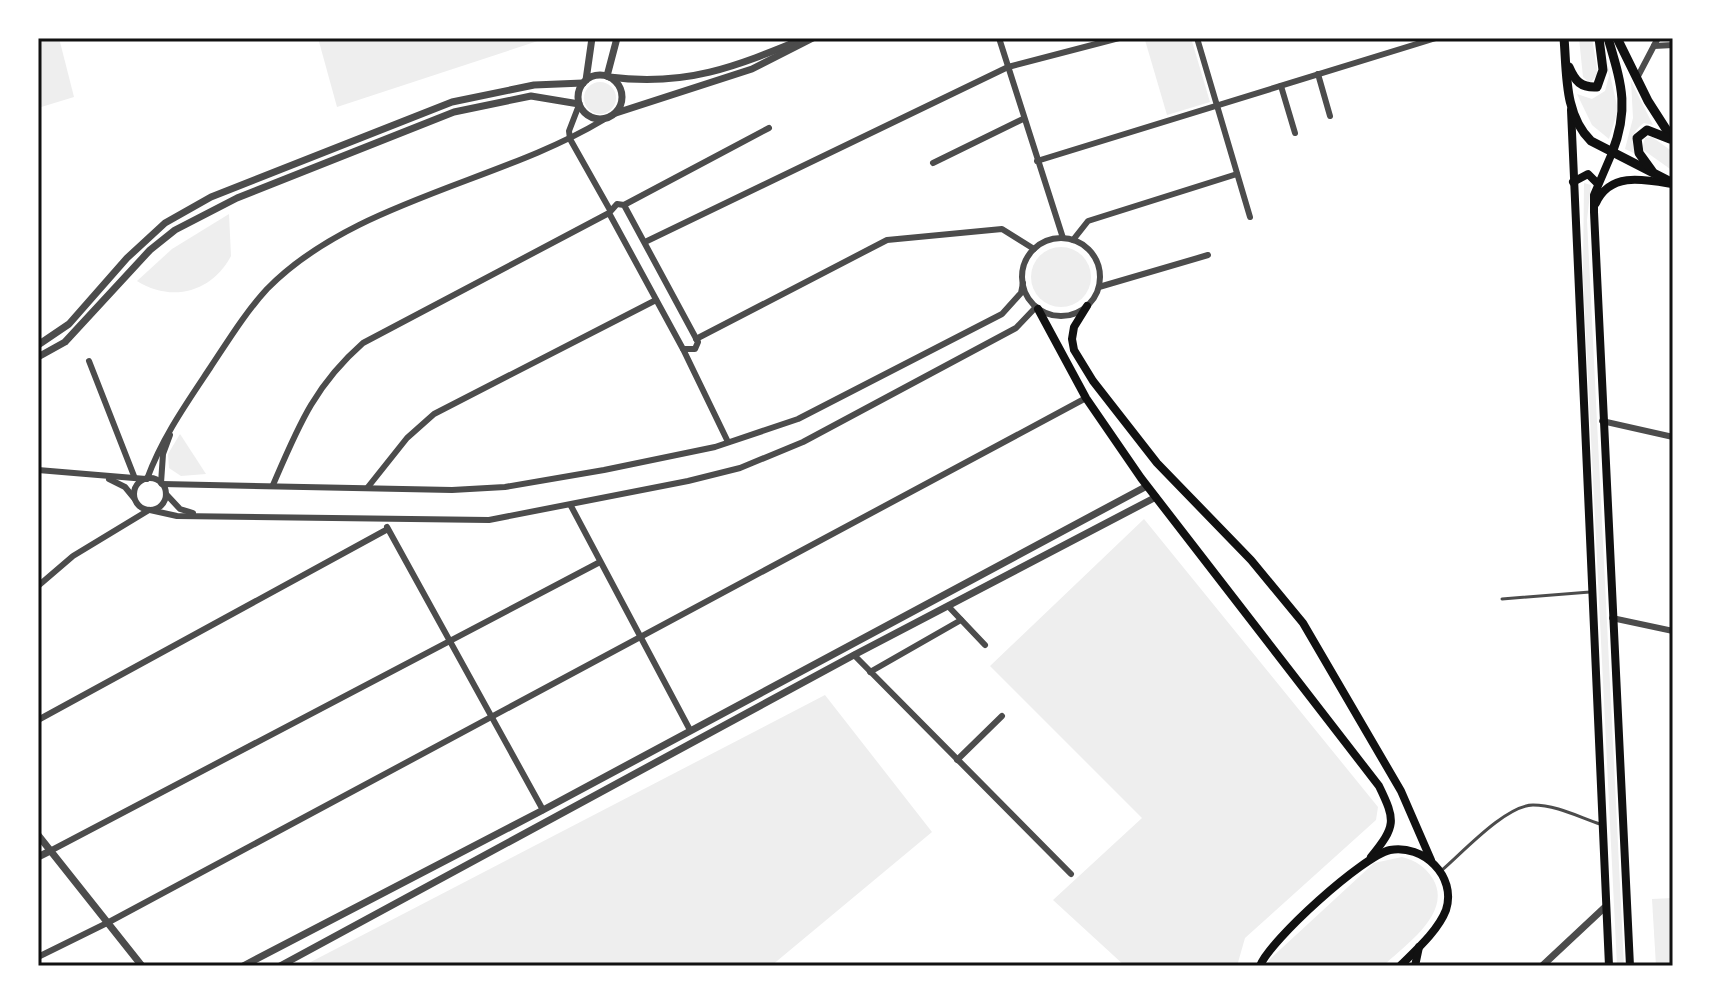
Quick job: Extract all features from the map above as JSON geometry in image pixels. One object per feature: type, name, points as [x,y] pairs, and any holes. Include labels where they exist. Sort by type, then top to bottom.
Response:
[{"type":"main road","points":[[1564,38],[1571,109],[1600,824],[1609,966]]},
{"type":"main road","points":[[1565,52],[1578,82],[1587,88],[1597,87],[1603,70],[1599,38]]},
{"type":"main road","points":[[1608,38],[1624,95],[1623,119],[1598,184],[1594,212],[1630,966]]},
{"type":"main road","points":[[1617,38],[1673,140]]},
{"type":"main road","points":[[1571,109],[1581,131],[1612,153],[1673,184]]},
{"type":"main road","points":[[1654,174],[1639,153],[1637,138],[1647,130],[1673,140]]},
{"type":"main road","points":[[1573,182],[1588,174],[1598,184]]},
{"type":"main road","points":[[1594,212],[1598,198],[1611,184],[1634,179],[1673,184]]},
{"type":"main road","points":[[1087,306],[1074,327],[1072,339],[1074,350],[1093,381],[1157,463],[1251,560],[1303,623],[1401,791],[1431,860],[1440,871],[1448,894],[1446,910],[1419,947],[1400,966]]},
{"type":"main road","points":[[1037,308],[1086,398],[1147,486],[1379,786],[1393,813],[1389,835],[1371,857],[1280,935],[1260,966]]},
{"type":"main road","points":[[1371,857],[1400,849],[1431,860]]},
{"type":"main road","points":[[1415,966],[1419,947]]},
{"type":"street","points":[[592,38],[585,82],[570,139],[683,349],[728,442]]},
{"type":"street","points":[[608,77],[617,38]]},
{"type":"street","points":[[38,345],[69,324],[165,223],[201,202],[452,102],[534,85],[585,82],[608,77],[664,82],[738,66],[805,38]]},
{"type":"street","points":[[134,498],[138,484],[146,479],[163,441],[249,311],[269,288],[311,254],[369,222],[570,139],[616,113],[752,69],[813,38]]},
{"type":"street","points":[[999,38],[1063,238]]},
{"type":"street","points":[[645,242],[1008,67],[1119,38]]},
{"type":"street","points":[[1197,38],[1250,217]]},
{"type":"street","points":[[1037,161],[1281,86],[1409,42],[1436,38]]},
{"type":"street","points":[[1637,78],[1658,38]]},
{"type":"street","points":[[1654,46],[1673,45]]},
{"type":"street","points":[[1318,74],[1330,116]]},
{"type":"street","points":[[608,77],[621,89],[621,106],[616,113]]},
{"type":"street","points":[[1281,86],[1295,133]]},
{"type":"street","points":[[38,357],[65,342],[150,250],[175,230],[237,198],[454,112],[531,96],[579,104],[588,116],[603,120]]},
{"type":"street","points":[[933,163],[1023,119]]},
{"type":"street","points":[[273,485],[305,408],[333,372],[363,343],[609,211],[614,205],[624,205],[769,128]]},
{"type":"street","points":[[1073,240],[1088,221],[1237,174]]},
{"type":"street","points":[[624,205],[696,339],[695,349],[683,349]]},
{"type":"street","points":[[696,339],[887,240],[1002,229],[1034,249]]},
{"type":"street","points":[[38,470],[106,477],[134,476],[162,484],[452,490],[505,487],[604,470],[728,442],[798,419],[1002,314],[1021,293],[1024,265],[1034,249],[1047,241],[1073,240],[1095,258],[1100,272],[1099,287],[1087,306],[1063,316],[1037,308],[1023,283]]},
{"type":"street","points":[[1099,287],[1208,255]]},
{"type":"street","points":[[368,487],[407,438],[434,414],[656,300]]},
{"type":"street","points":[[106,477],[125,487],[139,507],[177,516],[489,520],[571,506],[701,478],[774,455],[858,415],[1016,328],[1037,308]]},
{"type":"street","points":[[89,361],[134,476]]},
{"type":"street","points":[[38,957],[640,639],[1086,398]]},
{"type":"street","points":[[184,407],[163,454],[162,484],[166,494],[180,509],[220,516]]},
{"type":"street","points":[[1602,421],[1673,437]]},
{"type":"street","points":[[243,966],[543,810],[1147,486]]},
{"type":"street","points":[[38,586],[73,556],[132,519],[163,504],[166,494]]},
{"type":"street","points":[[1127,496],[1134,501],[1133,509]]},
{"type":"street","points":[[280,966],[854,655],[1156,497]]},
{"type":"street","points":[[571,506],[690,730]]},
{"type":"street","points":[[132,519],[139,507]]},
{"type":"street","points":[[387,521],[386,530],[543,810]]},
{"type":"street","points":[[38,720],[386,530]]},
{"type":"street","points":[[38,857],[600,562]]},
{"type":"street","points":[[948,606],[985,645]]},
{"type":"street","points":[[1612,618],[1673,631]]},
{"type":"street","points":[[870,672],[961,620]]},
{"type":"street","points":[[849,645],[870,672],[1071,874]]},
{"type":"street","points":[[957,760],[1002,716]]},
{"type":"street","points":[[38,835],[142,966]]},
{"type":"street","points":[[1542,966],[1604,908]]},
{"type":"lane","points":[[1502,599],[1590,592]]},
{"type":"lane","points":[[1440,871],[1511,811],[1529,804],[1547,806],[1600,824]]},
{"type":"shaded area","points":[[38,38],[59,38],[74,97],[38,108]]},
{"type":"shaded area","points":[[318,38],[547,38],[337,107]]},
{"type":"shaded area","points":[[1191,38],[1210,102],[1167,115],[1145,40]]},
{"type":"shaded area","points":[[1579,38],[1592,38],[1598,74],[1590,83],[1583,77]]},
{"type":"shaded area","points":[[1606,57],[1618,110],[1609,139],[1592,125],[1577,94],[1592,99],[1605,91],[1609,76]]},
{"type":"shaded area","points":[[1631,81],[1653,125],[1644,123],[1634,134],[1633,146],[1638,155],[1625,149],[1633,118]]},
{"type":"shaded area","points":[[600,82],[612,86],[616,98],[612,110],[600,114],[588,110],[584,98],[588,86]]},
{"type":"shaded area","points":[[1652,137],[1673,152],[1673,171],[1642,149],[1645,138]]},
{"type":"shaded area","points":[[1584,183],[1591,185],[1587,220],[1624,966],[1617,966],[1583,276]]},
{"type":"shaded area","points":[[229,214],[231,256],[213,278],[202,286],[177,292],[150,288],[137,281],[172,249]]},
{"type":"shaded area","points":[[1061,247],[1072,249],[1082,256],[1089,266],[1089,288],[1082,298],[1072,305],[1061,307],[1050,305],[1040,298],[1033,288],[1031,277],[1033,266],[1040,256],[1050,249]]},
{"type":"shaded area","points":[[180,434],[206,474],[181,476],[169,468],[168,454]]},
{"type":"shaded area","points":[[1144,519],[1378,807],[1376,820],[1245,938],[1237,966],[1125,966],[1053,900],[1142,818],[990,666]]},
{"type":"shaded area","points":[[825,695],[932,832],[771,966],[303,966]]},
{"type":"shaded area","points":[[1402,857],[1412,860],[1430,874],[1437,892],[1437,904],[1424,927],[1383,966],[1267,966],[1269,960],[1374,863]]},
{"type":"shaded area","points":[[1673,898],[1673,966],[1656,966],[1652,899]]}]
